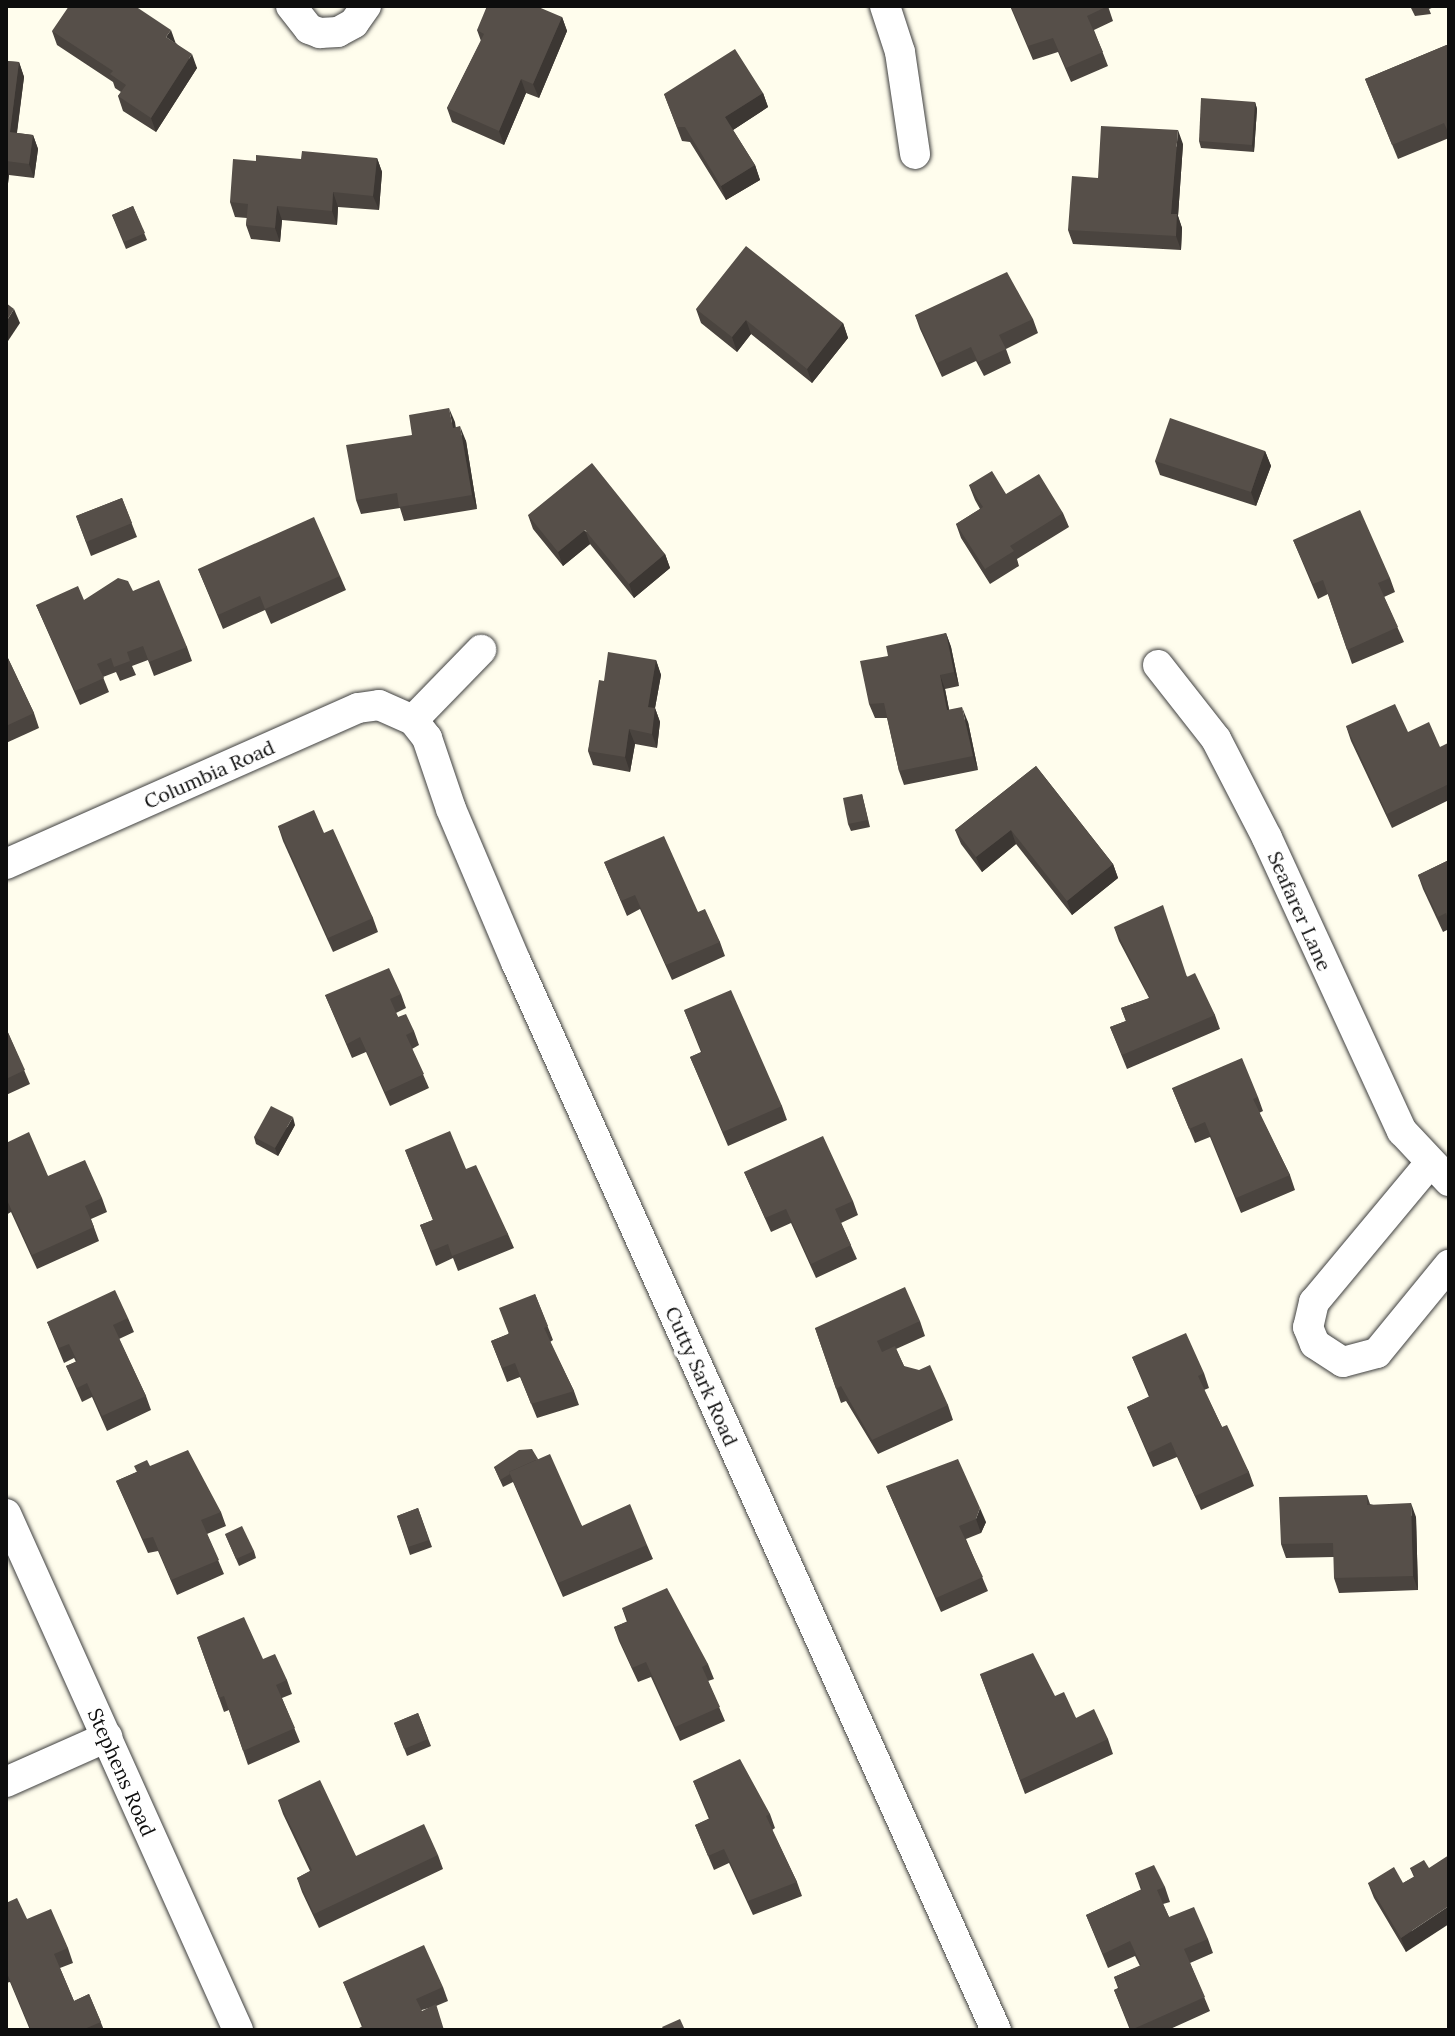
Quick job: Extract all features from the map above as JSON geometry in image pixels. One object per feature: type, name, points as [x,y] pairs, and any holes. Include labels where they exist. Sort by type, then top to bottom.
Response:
[{"type":"street","points":[[291,6],[309,29],[320,33],[338,32],[354,23],[366,6]]},
{"type":"street","points":[[885,6],[900,52],[915,154]]},
{"type":"street","points":[[413,720],[481,650]]},
{"type":"street","name":"Seafarer Lane","points":[[1158,665],[1216,739],[1267,838],[1402,1131],[1439,1172],[1314,1302],[1308,1327],[1315,1344],[1343,1362],[1377,1353],[1449,1265]]},
{"type":"street","name":"Columbia Road","points":[[6,864],[358,708],[379,705],[413,720]]},
{"type":"street","name":"Cutty Sark Road","points":[[413,720],[427,738],[451,809],[516,962],[996,2030]]},
{"type":"street","name":"Stephens Road","points":[[6,1514],[238,2030]]},
{"type":"street","points":[[6,1782],[107,1737]]},
{"type":"building","points":[[69,6],[135,6],[171,30],[166,37],[192,54],[151,118],[118,96],[126,85],[110,74],[113,71],[52,31]]},
{"type":"building","points":[[487,6],[536,6],[562,17],[533,84],[521,79],[499,131],[447,108],[484,34],[477,30]]},
{"type":"building","points":[[1011,6],[1108,6],[1087,16],[1103,52],[1066,68],[1053,38],[1028,46]]},
{"type":"building","points":[[1449,44],[1449,134],[1444,123],[1392,145],[1365,79]]},
{"type":"building","points":[[735,49],[763,93],[725,117],[755,165],[721,186],[685,127],[677,127],[664,94]]},
{"type":"building","points":[[6,61],[19,62],[10,132],[33,135],[29,164],[6,161]]},
{"type":"building","points":[[1201,98],[1255,102],[1252,145],[1199,141]]},
{"type":"building","points":[[1101,126],[1178,130],[1171,214],[1177,214],[1176,236],[1068,230],[1072,176],[1098,178]]},
{"type":"building","points":[[302,151],[377,158],[373,196],[333,192],[332,211],[277,206],[275,228],[246,225],[248,204],[230,202],[233,159],[256,161],[256,155],[301,159]]},
{"type":"building","points":[[133,206],[145,233],[124,242],[112,215]]},
{"type":"building","points":[[746,246],[843,323],[807,369],[746,320],[732,337],[696,309]]},
{"type":"building","points":[[1007,272],[1033,319],[999,335],[1006,349],[978,362],[971,347],[937,363],[915,315]]},
{"type":"building","points":[[6,303],[14,309],[6,322]]},
{"type":"building","points":[[449,408],[453,428],[460,426],[472,495],[399,507],[397,493],[356,500],[346,445],[412,435],[409,415]]},
{"type":"building","points":[[1170,418],[1265,451],[1251,492],[1155,461]]},
{"type":"building","points":[[592,463],[665,554],[629,584],[585,530],[558,552],[528,515]]},
{"type":"building","points":[[992,471],[1006,494],[1039,474],[1063,513],[1010,546],[1014,551],[985,569],[956,524],[983,507],[969,485]]},
{"type":"building","points":[[122,498],[132,523],[86,542],[76,516]]},
{"type":"building","points":[[1360,510],[1390,578],[1378,583],[1398,627],[1347,650],[1323,580],[1313,584],[1293,540]]},
{"type":"building","points":[[314,517],[340,576],[265,609],[260,596],[218,615],[198,569]]},
{"type":"building","points":[[118,578],[128,581],[133,591],[159,580],[187,647],[149,662],[143,646],[127,652],[130,661],[114,667],[111,658],[97,664],[104,678],[75,691],[36,605],[78,586],[84,600]]},
{"type":"building","points":[[946,633],[954,672],[940,675],[947,710],[962,707],[973,756],[899,771],[884,703],[869,704],[860,661],[888,656],[886,646]]},
{"type":"building","points":[[608,652],[656,660],[648,707],[655,708],[652,734],[629,729],[625,757],[588,751],[599,680],[604,681]]},
{"type":"building","points":[[6,654],[34,713],[6,726]]},
{"type":"building","points":[[1395,704],[1408,732],[1429,722],[1440,747],[1448,743],[1449,784],[1387,814],[1346,726]]},
{"type":"building","points":[[1036,766],[1113,864],[1067,901],[1011,830],[976,857],[955,830]]},
{"type":"building","points":[[862,794],[868,820],[848,824],[843,798]]},
{"type":"building","points":[[314,810],[324,833],[333,829],[373,918],[328,938],[278,826]]},
{"type":"building","points":[[664,836],[698,912],[705,909],[720,942],[666,965],[635,895],[621,901],[604,862]]},
{"type":"building","points":[[1449,860],[1449,922],[1446,913],[1438,917],[1418,875]]},
{"type":"building","points":[[1163,905],[1187,977],[1195,973],[1215,1015],[1122,1055],[1110,1027],[1126,1021],[1121,1008],[1150,998],[1114,927]]},
{"type":"building","points":[[389,968],[401,994],[390,999],[398,1017],[406,1014],[414,1031],[406,1035],[424,1074],[385,1092],[360,1037],[347,1044],[325,995]]},
{"type":"building","points":[[731,990],[782,1106],[723,1132],[690,1057],[702,1052],[684,1010]]},
{"type":"building","points":[[6,1028],[25,1070],[6,1079]]},
{"type":"building","points":[[1242,1058],[1258,1097],[1253,1099],[1290,1175],[1236,1198],[1205,1122],[1189,1129],[1172,1088]]},
{"type":"building","points":[[271,1106],[293,1117],[275,1148],[254,1137]]},
{"type":"building","points":[[450,1131],[466,1169],[476,1165],[508,1234],[452,1256],[448,1244],[431,1251],[420,1225],[433,1220],[405,1150]]},
{"type":"building","points":[[29,1132],[48,1176],[85,1160],[102,1198],[85,1206],[94,1227],[32,1255],[6,1198],[6,1143]]},
{"type":"building","points":[[823,1136],[853,1201],[835,1209],[851,1245],[811,1264],[786,1209],[765,1218],[744,1172]]},
{"type":"building","points":[[905,1287],[920,1321],[877,1341],[882,1352],[895,1346],[904,1366],[919,1370],[930,1365],[948,1405],[872,1440],[841,1386],[836,1389],[815,1328]]},
{"type":"building","points":[[115,1290],[128,1318],[113,1325],[146,1396],[102,1416],[87,1383],[77,1388],[66,1366],[77,1361],[69,1344],[59,1348],[47,1322]]},
{"type":"building","points":[[535,1294],[548,1326],[544,1328],[574,1391],[531,1404],[515,1363],[502,1368],[491,1341],[509,1334],[499,1308]]},
{"type":"building","points":[[1186,1333],[1204,1373],[1198,1376],[1222,1427],[1227,1425],[1249,1472],[1195,1496],[1171,1442],[1148,1453],[1127,1407],[1150,1396],[1132,1357]]},
{"type":"building","points":[[532,1449],[538,1459],[509,1472],[500,1480],[494,1467],[519,1450]]},
{"type":"building","points":[[188,1450],[221,1512],[201,1520],[219,1560],[171,1580],[153,1537],[143,1539],[116,1481],[137,1472],[134,1466],[147,1460],[150,1466]]},
{"type":"building","points":[[550,1454],[582,1526],[630,1504],[647,1545],[558,1583],[509,1472]]},
{"type":"building","points":[[958,1459],[980,1508],[976,1519],[959,1526],[983,1577],[936,1598],[886,1486]]},
{"type":"building","points":[[1367,1495],[1367,1505],[1411,1503],[1413,1576],[1334,1578],[1333,1543],[1281,1544],[1279,1497]]},
{"type":"building","points":[[418,1508],[429,1540],[408,1547],[397,1516]]},
{"type":"building","points":[[242,1526],[254,1551],[236,1559],[225,1534]]},
{"type":"building","points":[[667,1588],[708,1664],[702,1667],[720,1707],[675,1727],[646,1662],[632,1668],[614,1627],[628,1621],[622,1608]]},
{"type":"building","points":[[244,1617],[263,1659],[275,1654],[287,1680],[276,1685],[295,1728],[243,1751],[224,1696],[219,1698],[197,1637]]},
{"type":"building","points":[[1033,1653],[1055,1696],[1064,1692],[1076,1718],[1094,1709],[1108,1739],[1020,1780],[980,1674]]},
{"type":"building","points":[[418,1713],[428,1739],[404,1749],[394,1723]]},
{"type":"building","points":[[740,1759],[770,1814],[766,1816],[797,1882],[748,1901],[724,1849],[708,1856],[695,1825],[710,1818],[693,1781]]},
{"type":"building","points":[[320,1780],[356,1856],[424,1824],[438,1855],[314,1914],[297,1878],[312,1870],[278,1800]]},
{"type":"building","points":[[1449,1855],[1449,1906],[1401,1938],[1368,1883],[1394,1867],[1403,1883],[1415,1876],[1410,1868],[1424,1860],[1429,1868]]},
{"type":"building","points":[[1154,1865],[1165,1887],[1157,1890],[1169,1917],[1194,1907],[1208,1939],[1184,1949],[1205,1997],[1131,2030],[1114,1990],[1119,1988],[1114,1977],[1141,1965],[1130,1941],[1103,1954],[1086,1915],[1142,1889],[1135,1873]]},
{"type":"building","points":[[17,1898],[27,1919],[51,1909],[68,1948],[54,1954],[74,2001],[89,1994],[101,2022],[82,2030],[31,2030],[6,1971],[6,1903]]},
{"type":"building","points":[[424,1945],[443,1987],[416,1999],[422,2011],[436,2004],[444,2030],[358,2030],[363,2026],[343,1982]]},
{"type":"building","points":[[680,2019],[685,2030],[664,2030],[662,2027]]}]
